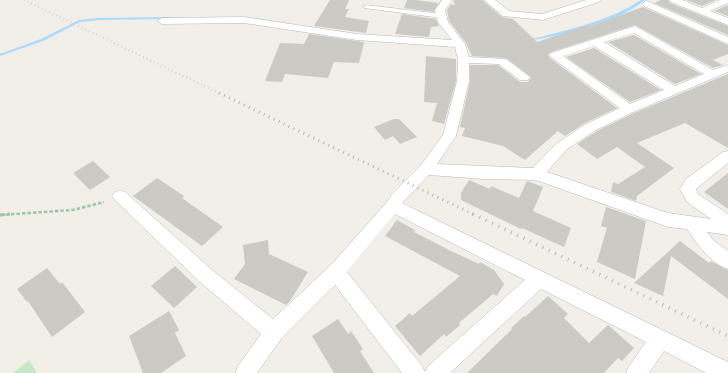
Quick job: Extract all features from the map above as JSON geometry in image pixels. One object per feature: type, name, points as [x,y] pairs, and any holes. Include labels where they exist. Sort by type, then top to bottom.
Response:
[{"type":"street","points":[[245,373],[274,332],[336,272],[393,206],[396,198],[426,168],[449,136],[463,81],[464,60],[460,44],[443,22],[440,10],[447,0]]},
{"type":"street","points":[[489,0],[506,14],[543,17],[590,1]]},
{"type":"street","points":[[674,0],[728,22]]},
{"type":"street","points":[[702,11],[728,0]]},
{"type":"street","points":[[647,4],[725,36]]},
{"type":"street","points":[[162,21],[244,20],[356,37],[460,44]]},
{"type":"street","points":[[629,109],[555,55],[634,29],[712,74]]},
{"type":"street","points":[[596,42],[673,90]]},
{"type":"street","points":[[464,60],[502,61],[524,77]]},
{"type":"street","points":[[537,174],[561,146],[591,128],[629,109],[728,68]]},
{"type":"street","points":[[728,156],[691,183],[688,189],[692,198],[728,222]]},
{"type":"street","points":[[426,168],[484,173],[537,174],[668,220],[728,228]]},
{"type":"street","points":[[120,196],[206,276],[274,332]]},
{"type":"street","points":[[393,206],[538,280],[728,373]]},
{"type":"street","points":[[692,223],[706,245],[728,261]]},
{"type":"street","points":[[336,272],[415,373]]},
{"type":"street","points":[[435,373],[538,280]]},
{"type":"street","points":[[636,373],[661,339]]},
{"type":"lane","points":[[366,7],[442,16]]},
{"type":"path","points":[[0,215],[73,210],[91,207],[120,196]]},
{"type":"green space","points":[[29,360],[37,373],[13,373]]},
{"type":"building","points":[[330,0],[349,0],[345,9],[349,9],[345,17],[369,21],[366,33],[314,26]]},
{"type":"building","points":[[407,0],[438,3],[434,12],[404,8]]},
{"type":"building","points":[[453,0],[482,0],[502,17],[513,19],[537,42],[588,25],[590,26],[643,7],[728,45],[728,54],[713,60],[723,65],[713,68],[635,25],[551,52],[548,55],[550,58],[617,108],[585,123],[565,136],[558,131],[525,160],[503,146],[462,136],[465,128],[460,127],[470,81],[470,65],[498,65],[520,82],[528,82],[531,77],[506,58],[472,56],[466,43],[449,21],[447,10],[451,4],[455,5]]},
{"type":"building","points":[[661,0],[668,0],[670,3],[728,26],[728,35],[654,3]]},
{"type":"building","points":[[686,0],[716,0],[702,6]]},
{"type":"building","points":[[728,5],[728,16],[714,11]]},
{"type":"building","points":[[402,14],[436,19],[439,26],[431,27],[429,37],[395,34]]},
{"type":"building","points":[[309,34],[364,42],[359,63],[334,62],[328,78],[285,74],[282,82],[265,81],[280,43],[304,44]]},
{"type":"building","points":[[634,35],[701,74],[675,84],[608,42]]},
{"type":"building","points":[[594,48],[661,90],[630,102],[566,57]]},
{"type":"building","points":[[426,56],[456,59],[456,81],[444,124],[432,121],[437,103],[424,102]]},
{"type":"building","points":[[728,74],[728,148],[685,123],[637,143],[674,168],[637,196],[636,201],[611,192],[613,182],[618,184],[645,167],[617,147],[597,159],[577,144],[597,131],[634,113]]},
{"type":"building","points":[[394,119],[399,119],[417,137],[400,144],[393,136],[385,140],[374,127]]},
{"type":"building","points":[[93,161],[110,177],[90,190],[73,173]]},
{"type":"building","points":[[728,173],[728,209],[704,192]]},
{"type":"building","points":[[157,178],[184,196],[182,198],[223,227],[202,246],[133,196]]},
{"type":"building","points":[[469,180],[490,189],[491,186],[519,198],[527,181],[543,187],[533,211],[571,228],[564,247],[522,228],[521,229],[461,200],[461,193]]},
{"type":"building","points":[[606,207],[646,221],[635,279],[597,262],[607,228],[601,226]]},
{"type":"building","points":[[397,220],[415,230],[414,232],[449,250],[479,264],[480,262],[494,270],[504,284],[497,296],[493,294],[459,323],[460,325],[446,337],[444,334],[420,356],[395,326],[410,313],[412,316],[460,276],[385,236]]},
{"type":"building","points":[[268,240],[269,254],[308,272],[286,305],[234,279],[245,264],[243,245]]},
{"type":"building","points":[[680,241],[709,263],[711,261],[728,270],[728,299],[671,256],[663,296],[634,283]]},
{"type":"building","points":[[175,266],[197,287],[174,308],[151,286]]},
{"type":"building","points":[[47,268],[60,284],[62,282],[85,312],[52,337],[28,301],[27,302],[17,289]]},
{"type":"building","points":[[548,296],[568,314],[564,318],[589,343],[608,325],[634,348],[622,361],[618,358],[604,373],[467,373],[512,329],[511,328]]},
{"type":"building","points":[[169,311],[179,330],[175,333],[186,356],[161,373],[143,373],[129,336]]},
{"type":"building","points":[[338,319],[348,334],[351,331],[363,349],[360,351],[374,373],[334,373],[312,336]]},
{"type":"waterway","points":[[527,39],[536,39],[606,20],[632,8],[643,0]]},
{"type":"waterway","points":[[0,55],[42,40],[79,21],[98,19],[169,18]]},
{"type":"waterway","points":[[242,18],[263,20]]},
{"type":"railway","points":[[24,0],[221,94]]},
{"type":"railway","points":[[219,93],[475,215]]},
{"type":"railway","points":[[473,214],[728,336]]}]
